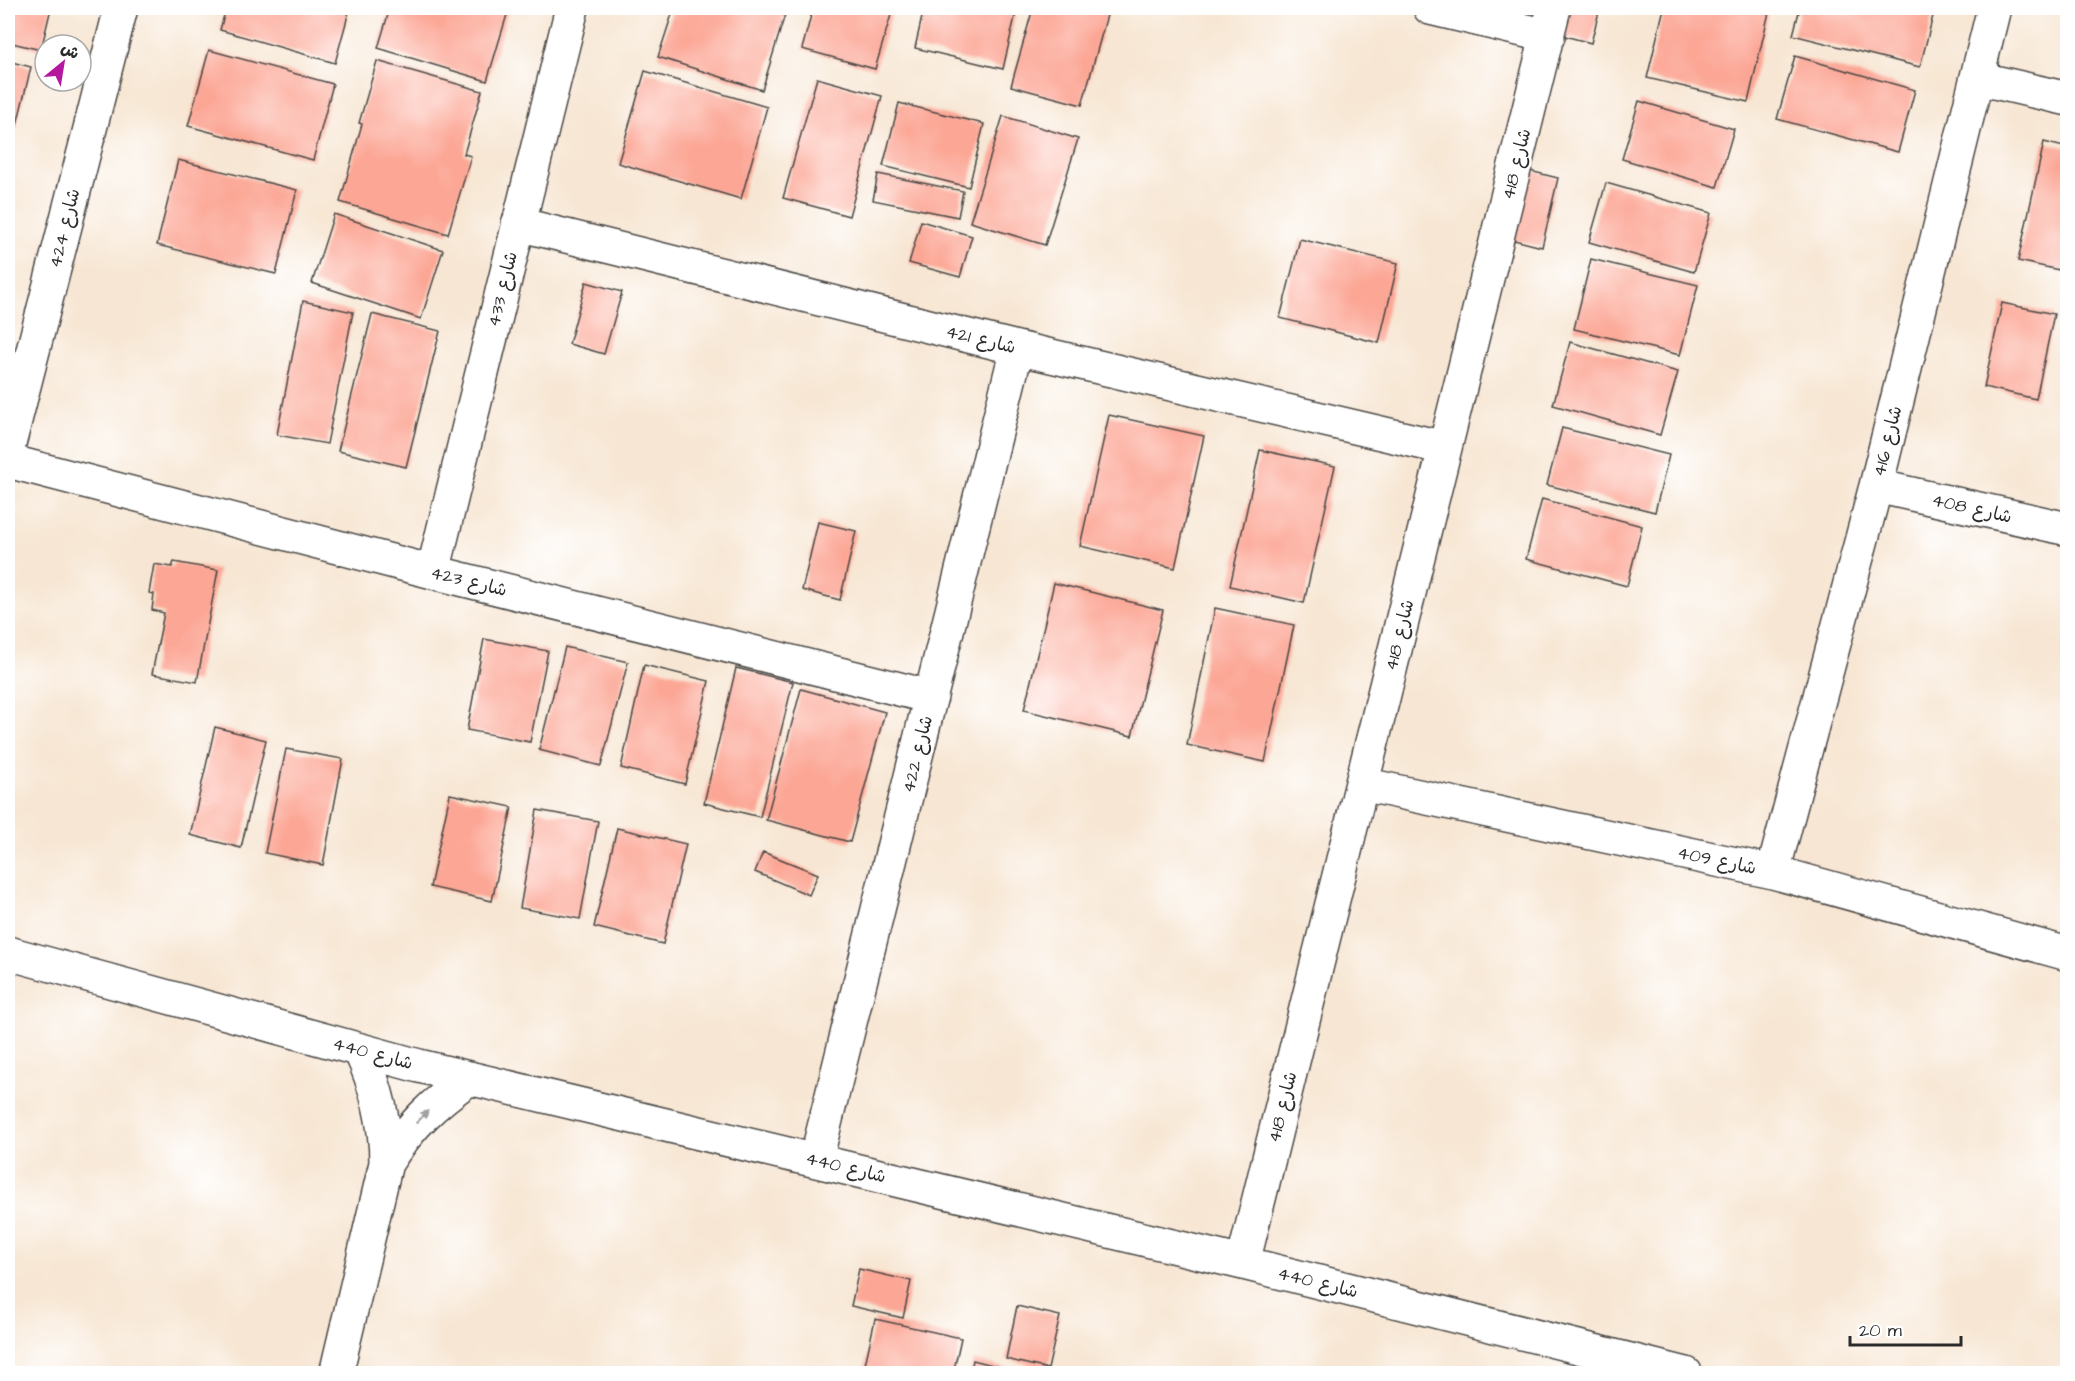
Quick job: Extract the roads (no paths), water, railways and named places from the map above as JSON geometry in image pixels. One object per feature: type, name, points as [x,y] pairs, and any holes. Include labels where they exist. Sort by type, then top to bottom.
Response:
[{"type":"street","name":"شارع 424","points":[[8,448],[121,8]]},
{"type":"street","name":"شارع 433","points":[[433,572],[572,8]]},
{"type":"street","points":[[1430,8],[1551,22]]},
{"type":"street","name":"شارع 416","points":[[1773,872],[1876,486],[1994,8]]},
{"type":"street","name":"شارع 418","points":[[1243,1263],[1551,22]]},
{"type":"street","points":[[1977,78],[2067,99]]},
{"type":"street","name":"شارع 421","points":[[518,224],[1017,348],[1445,448]]},
{"type":"street","name":"شارع 422","points":[[816,1160],[1017,348]]},
{"type":"street","name":"شارع 423","points":[[8,461],[433,572],[931,697]]},
{"type":"street","name":"شارع 408","points":[[1876,486],[2067,529]]},
{"type":"street","name":"شارع 409","points":[[1362,784],[1773,872],[2067,954]]},
{"type":"street","name":"شارع 440","points":[[8,953],[470,1078],[1243,1263],[1604,1364],[1686,1374]]},
{"type":"street","points":[[336,1374],[386,1163],[386,1134],[381,1104],[360,1050]]},
{"type":"street","points":[[386,1163],[422,1115],[470,1078]]}]
